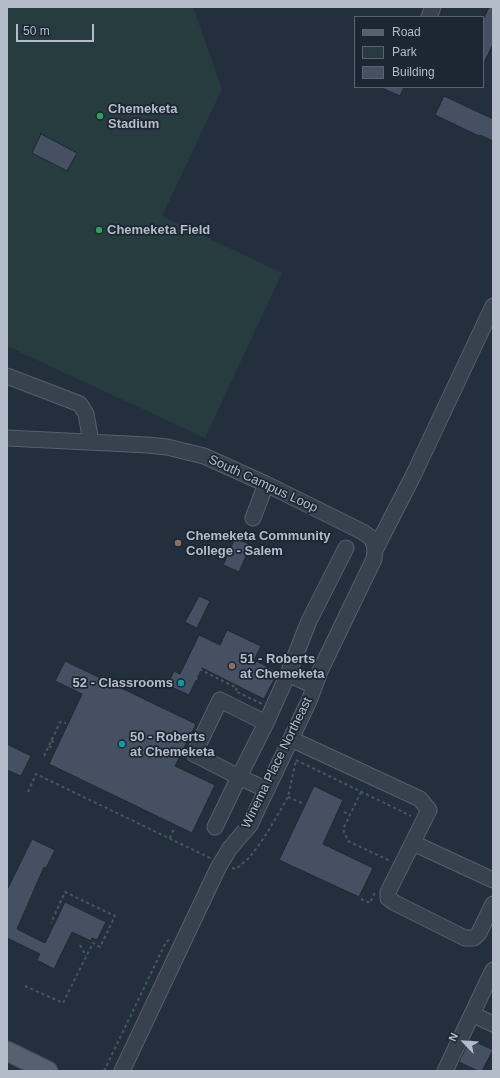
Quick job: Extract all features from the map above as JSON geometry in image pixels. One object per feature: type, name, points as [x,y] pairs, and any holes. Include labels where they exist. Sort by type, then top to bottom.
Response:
[{"type":"main road","points":[[7,1051],[48,1071]]},
{"type":"street","name":"Winema Place Northeast","points":[[122,1071],[218,868],[230,848],[250,825],[267,790],[309,701],[314,686],[374,554],[413,476],[493,306]]},
{"type":"street","points":[[7,376],[80,404],[86,414],[91,442]]},
{"type":"street","name":"South Campus Loop","points":[[7,438],[167,447],[210,458],[363,532],[371,538],[374,544],[374,554]]},
{"type":"street","points":[[253,518],[266,484]]},
{"type":"street","points":[[216,827],[239,776],[266,723],[264,704],[288,674],[309,622],[346,548]]},
{"type":"street","points":[[288,674],[314,686]]},
{"type":"street","points":[[266,723],[220,700],[194,754],[267,790]]},
{"type":"street","points":[[291,739],[420,799],[429,810],[388,892],[388,898],[395,903],[465,938],[474,938],[479,933],[493,904]]},
{"type":"street","points":[[413,843],[493,880]]},
{"type":"street","points":[[445,1071],[493,970]]},
{"type":"street","points":[[472,1014],[493,1024]]},
{"type":"path","points":[[196,680],[198,669],[237,688],[235,691],[264,704]]},
{"type":"path","points":[[44,756],[60,722],[66,723]]},
{"type":"path","points":[[51,741],[56,743]]},
{"type":"path","points":[[48,746],[53,748]]},
{"type":"path","points":[[296,760],[411,816],[408,822]]},
{"type":"path","points":[[28,792],[36,774],[212,858],[210,863]]},
{"type":"path","points":[[361,792],[343,829],[348,841],[390,861],[387,868]]},
{"type":"path","points":[[288,797],[302,803]]},
{"type":"path","points":[[344,812],[350,815]]},
{"type":"path","points":[[170,838],[174,829]]},
{"type":"path","points":[[361,899],[370,903],[376,889]]},
{"type":"path","points":[[25,986],[63,1003],[93,943],[100,947],[115,916],[65,892],[51,924]]},
{"type":"path","points":[[104,1071],[166,942],[173,938]]},
{"type":"path","points":[[80,945],[86,956]]},
{"type":"green space","name":"Chemeketa Field","points":[[8,7],[193,7],[222,89],[162,216],[282,273],[205,438],[7,346]]},
{"type":"building","points":[[489,7],[493,7],[493,44],[484,63],[484,18]]},
{"type":"building","points":[[382,88],[404,88],[400,96]]},
{"type":"building","points":[[444,96],[493,119],[493,141],[435,115]]},
{"type":"building","points":[[41,134],[77,153],[67,171],[32,153]]},
{"type":"building","points":[[235,538],[251,545],[239,572],[223,565]]},
{"type":"building","points":[[199,596],[210,601],[197,628],[185,622]]},
{"type":"building","name":"51 - Roberts at Chemeketa","points":[[227,630],[261,646],[254,660],[278,672],[264,699],[202,668],[189,695],[167,685],[174,671],[180,674],[199,635],[220,645]]},
{"type":"building","name":"50 - Roberts at Chemeketa","points":[[65,661],[196,724],[175,766],[215,785],[192,833],[49,764],[82,694],[55,681]]},
{"type":"building","points":[[7,744],[31,756],[21,776],[7,770]]},
{"type":"building","points":[[314,786],[343,800],[323,844],[373,868],[359,897],[279,860]]},
{"type":"building","points":[[32,839],[55,850],[46,868],[44,867],[17,929],[45,943],[65,902],[106,922],[97,940],[92,938],[91,941],[72,932],[54,969],[37,960],[40,954],[7,938],[7,890]]},
{"type":"building","points":[[470,1039],[493,1050],[482,1071],[478,1071],[459,1062]]},
{"type":"place","name":"Chemeketa Stadium","points":[[100,116]]},
{"type":"place","name":"Chemeketa Field","points":[[99,230]]},
{"type":"place","name":"Chemeketa Community College - Salem","points":[[178,543]]},
{"type":"place","name":"51 - Roberts at Chemeketa","points":[[232,666]]},
{"type":"place","name":"52 - Classrooms","points":[[181,683]]},
{"type":"place","name":"50 - Roberts at Chemeketa","points":[[122,744]]}]
